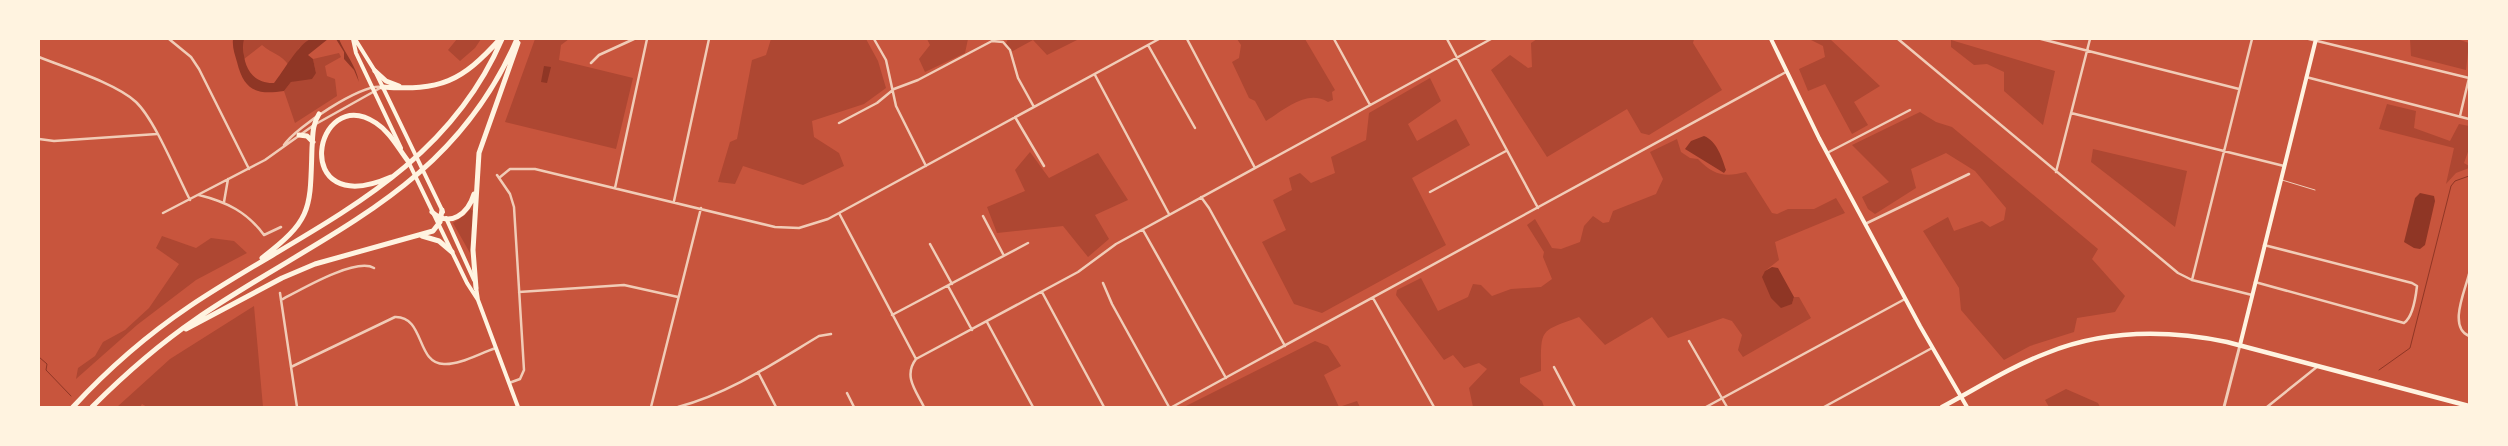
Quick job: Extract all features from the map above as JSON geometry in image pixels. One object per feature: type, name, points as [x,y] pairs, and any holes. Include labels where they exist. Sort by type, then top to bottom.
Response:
[{"type":"highway","points":[[382,87],[406,89],[430,87],[453,79],[474,65],[501,39]]},
{"type":"highway","points":[[73,407],[149,336],[191,306],[353,206],[400,173],[433,143],[474,92],[491,63],[501,39]]},
{"type":"highway","points":[[92,407],[127,373],[166,340],[210,309],[399,191],[438,157],[485,100],[518,39]]},
{"type":"highway","points":[[476,288],[473,259],[480,145],[518,39]]},
{"type":"highway","points":[[375,72],[387,82],[406,89]]},
{"type":"highway","points":[[240,275],[284,241],[302,220],[310,198],[314,125],[319,114]]},
{"type":"highway","points":[[392,178],[363,186],[350,186],[337,181],[327,172],[321,160],[321,145],[326,132],[334,124],[345,118],[365,118],[381,127],[408,162]]},
{"type":"highway","points":[[299,135],[307,136],[313,142]]},
{"type":"highway","points":[[432,212],[444,219],[456,218],[470,204],[476,187]]},
{"type":"highway","points":[[442,210],[444,219]]},
{"type":"highway","points":[[166,340],[282,278],[315,264],[433,230],[444,219]]},
{"type":"highway","points":[[416,235],[432,237],[452,252]]},
{"type":"main road","points":[[354,39],[375,72],[442,210]]},
{"type":"main road","points":[[354,39],[356,53],[372,87],[467,283],[478,300]]},
{"type":"main road","points":[[1771,39],[1827,153],[1865,224],[1933,348],[1968,407]]},
{"type":"main road","points":[[2240,345],[2316,39]]},
{"type":"main road","points":[[444,219],[476,288],[478,300],[518,407]]},
{"type":"main road","points":[[1942,407],[2048,352],[2095,340],[2128,335],[2162,334],[2206,337],[2469,406]]},
{"type":"street","points":[[168,39],[191,57],[199,69],[249,169]]},
{"type":"street","points":[[590,63],[599,55],[634,39]]},
{"type":"street","points":[[615,188],[647,39]]},
{"type":"street","points":[[674,202],[709,39]]},
{"type":"street","points":[[874,39],[886,60],[894,89],[896,106],[926,166]]},
{"type":"street","points":[[509,383],[520,379],[524,374],[514,207],[510,194],[498,176],[510,169],[535,169],[785,228],[810,226],[839,213],[1160,39]]},
{"type":"street","points":[[1188,39],[1255,168]]},
{"type":"street","points":[[1334,39],[1370,105]]},
{"type":"street","points":[[1448,39],[1538,208]]},
{"type":"street","points":[[924,407],[911,383],[909,370],[916,359],[1078,272],[1116,244],[1490,39]]},
{"type":"street","points":[[1898,39],[2178,273],[2192,280],[2252,295]]},
{"type":"street","points":[[2041,39],[2239,89]]},
{"type":"street","points":[[2056,172],[2090,39]]},
{"type":"street","points":[[2192,280],[2252,39]]},
{"type":"street","points":[[2309,39],[2316,39],[2469,77],[2460,116]]},
{"type":"street","points":[[839,123],[876,103],[894,89],[918,80],[992,41],[1003,42],[1010,50],[1018,78],[1034,107]]},
{"type":"street","points":[[1148,45],[1195,128]]},
{"type":"street","points":[[39,57],[131,98],[142,109],[157,134],[190,200]]},
{"type":"street","points":[[1103,283],[1112,304],[1170,407],[1286,346],[1786,72]]},
{"type":"street","points":[[1095,75],[1170,215]]},
{"type":"street","points":[[2306,77],[2469,119]]},
{"type":"street","points":[[283,146],[294,132],[319,114],[372,87],[382,87]]},
{"type":"street","points":[[163,213],[228,178],[249,169],[314,125],[375,93],[382,87]]},
{"type":"street","points":[[1827,153],[1910,110]]},
{"type":"street","points":[[2071,113],[2284,166]]},
{"type":"street","points":[[1015,117],[1044,166]]},
{"type":"street","points":[[39,139],[54,141],[157,134]]},
{"type":"street","points":[[1430,192],[1506,151]]},
{"type":"street","points":[[1865,224],[1968,174]]},
{"type":"street","points":[[224,202],[228,178]]},
{"type":"street","points":[[198,195],[224,202],[247,216],[264,236],[280,227]]},
{"type":"street","points":[[1201,197],[1286,346]]},
{"type":"street","points":[[651,407],[701,208]]},
{"type":"street","points":[[839,213],[916,359]]},
{"type":"street","points":[[983,216],[1004,254]]},
{"type":"street","points":[[1143,230],[1226,378]]},
{"type":"street","points":[[892,315],[1004,254],[1028,243]]},
{"type":"street","points":[[930,244],[972,330]]},
{"type":"street","points":[[2255,282],[2404,323],[2409,318],[2417,286],[2264,245]]},
{"type":"street","points":[[281,300],[341,271],[364,264],[374,268]]},
{"type":"street","points":[[2469,274],[2458,322],[2462,332],[2469,336]]},
{"type":"street","points":[[519,292],[624,285],[678,297]]},
{"type":"street","points":[[1042,292],[1104,407]]},
{"type":"street","points":[[280,293],[297,407]]},
{"type":"street","points":[[1373,298],[1434,407]]},
{"type":"street","points":[[1706,407],[1905,298]]},
{"type":"street","points":[[291,367],[395,317],[404,318],[411,323],[428,356],[440,364],[450,364],[496,347]]},
{"type":"street","points":[[987,322],[1033,407]]},
{"type":"street","points":[[678,407],[712,396],[758,372],[819,336],[831,334]]},
{"type":"street","points":[[1689,341],[1727,407]]},
{"type":"street","points":[[2224,407],[2240,345]]},
{"type":"street","points":[[1824,407],[1933,348]]},
{"type":"street","points":[[2266,407],[2318,366]]},
{"type":"street","points":[[1554,367],[1575,407]]},
{"type":"street","points":[[758,372],[776,407]]},
{"type":"street","points":[[847,393],[854,407]]},
{"type":"lane","points":[[2280,180],[2314,190]]},
{"type":"shaded area","points":[[233,39],[244,39],[244,55],[248,70],[258,80],[274,83],[301,46],[311,39],[328,39],[308,55],[313,59],[316,73],[312,79],[291,82],[284,91],[266,92],[253,89],[244,79],[235,54]]},
{"type":"shaded area","points":[[244,39],[312,39],[299,48],[289,66],[280,56],[262,45],[244,59]]},
{"type":"shaded area","points":[[336,39],[339,39],[353,65],[359,82],[354,70],[344,59],[344,52]]},
{"type":"shaded area","points":[[457,39],[481,39],[475,48],[460,61],[448,50]]},
{"type":"shaded area","points":[[535,39],[569,39],[561,45],[559,60],[633,78],[616,149],[505,122]]},
{"type":"shaded area","points":[[771,39],[866,39],[878,61],[886,88],[864,104],[812,121],[814,137],[839,153],[844,166],[803,185],[743,166],[735,184],[718,182],[730,142],[737,139],[752,60],[766,55]]},
{"type":"shaded area","points":[[927,39],[968,39],[965,53],[925,72],[919,59],[930,45]]},
{"type":"shaded area","points":[[1008,39],[1079,39],[1047,55],[1033,40],[1011,52],[1006,43]]},
{"type":"shaded area","points":[[1237,39],[1305,39],[1335,90],[1332,92],[1333,100],[1328,102],[1312,98],[1304,99],[1288,106],[1266,121],[1255,101],[1249,98],[1232,62],[1239,58],[1241,45]]},
{"type":"shaded area","points":[[1537,39],[1694,39],[1693,43],[1722,90],[1649,135],[1641,133],[1627,109],[1547,157],[1491,70],[1510,55],[1528,68],[1532,67],[1531,43]]},
{"type":"shaded area","points":[[1809,39],[1830,39],[1880,86],[1854,102],[1868,125],[1852,134],[1825,84],[1808,91],[1799,69],[1825,57],[1823,46]]},
{"type":"shaded area","points":[[2410,39],[2457,39],[2469,43],[2466,70],[2411,56]]},
{"type":"shaded area","points":[[1951,40],[2055,71],[2043,125],[2004,91],[2004,72],[1987,64],[1974,65],[1951,47]]},
{"type":"shaded area","points":[[339,53],[341,57],[325,66],[327,76],[335,79],[337,96],[295,123],[284,91],[291,82],[316,73],[313,59]]},
{"type":"shaded area","points":[[544,66],[551,67],[547,83],[541,82]]},
{"type":"shaded area","points":[[1430,78],[1441,101],[1408,124],[1417,141],[1456,119],[1470,145],[1412,178],[1446,245],[1322,313],[1294,304],[1262,242],[1286,230],[1273,200],[1292,190],[1289,178],[1300,173],[1311,183],[1335,173],[1331,157],[1366,140],[1369,113]]},
{"type":"shaded area","points":[[2387,104],[2416,111],[2414,128],[2450,141],[2459,124],[2469,126],[2469,149],[2464,163],[2469,168],[2456,173],[2446,184],[2454,148],[2379,129]]},
{"type":"shaded area","points":[[1920,112],[1936,122],[1952,127],[2098,249],[2092,259],[2125,296],[2115,312],[2077,318],[2074,332],[2030,346],[2004,360],[1961,310],[1959,288],[1923,231],[1948,217],[1954,231],[1982,221],[1990,227],[2004,220],[2006,208],[1975,171],[1946,153],[1911,169],[1916,188],[1875,214],[1868,209],[1862,197],[1889,182],[1852,145]]},
{"type":"shaded area","points":[[1704,136],[1709,138],[1718,150],[1726,170],[1724,173],[1685,149],[1691,141]]},
{"type":"shaded area","points":[[1677,139],[1681,152],[1690,158],[1698,159],[1715,172],[1726,175],[1746,172],[1772,213],[1777,214],[1788,209],[1814,209],[1836,198],[1845,213],[1775,242],[1779,260],[1765,271],[1792,304],[1794,297],[1799,297],[1811,318],[1743,357],[1738,350],[1742,335],[1732,321],[1723,318],[1668,338],[1652,317],[1605,345],[1579,317],[1549,329],[1542,339],[1541,371],[1520,378],[1520,383],[1542,401],[1544,407],[1473,407],[1469,388],[1487,369],[1479,363],[1464,368],[1453,355],[1444,360],[1396,295],[1397,290],[1421,278],[1438,311],[1468,297],[1473,284],[1481,285],[1492,296],[1511,289],[1541,287],[1552,279],[1543,257],[1544,252],[1527,225],[1535,219],[1552,248],[1561,249],[1580,242],[1584,226],[1593,216],[1603,223],[1609,222],[1613,211],[1656,194],[1663,179],[1650,152]]},
{"type":"shaded area","points":[[2093,149],[2187,171],[2175,227],[2091,162]]},
{"type":"shaded area","points":[[1030,152],[1049,178],[1098,153],[1128,200],[1095,215],[1109,239],[1088,257],[1063,226],[997,233],[987,207],[1025,191],[1015,170]]},
{"type":"shaded area","points":[[2420,193],[2434,196],[2435,201],[2425,245],[2420,249],[2404,242],[2415,198]]},
{"type":"shaded area","points":[[470,209],[473,211],[470,253],[453,223]]},
{"type":"shaded area","points":[[162,236],[196,248],[211,238],[234,241],[247,253],[196,280],[137,325],[76,379],[78,368],[95,356],[103,342],[125,330],[149,308],[179,264],[156,248]]},
{"type":"shaded area","points":[[1772,267],[1778,268],[1794,297],[1792,304],[1781,308],[1771,298],[1762,277],[1765,271]]},
{"type":"shaded area","points":[[254,306],[263,407],[147,407],[142,404],[140,407],[117,407],[170,359]]},
{"type":"shaded area","points":[[1315,341],[1328,346],[1341,366],[1324,375],[1339,407],[1184,407]]},
{"type":"shaded area","points":[[2066,389],[2098,403],[2100,407],[2049,407],[2045,400]]},
{"type":"shaded area","points":[[1357,401],[1360,407],[1339,407]]},
{"type":"waterway","points":[[2379,370],[2410,348],[2451,186],[2455,181],[2469,176]]},
{"type":"waterway","points":[[39,357],[47,364],[46,370],[71,396]]}]
